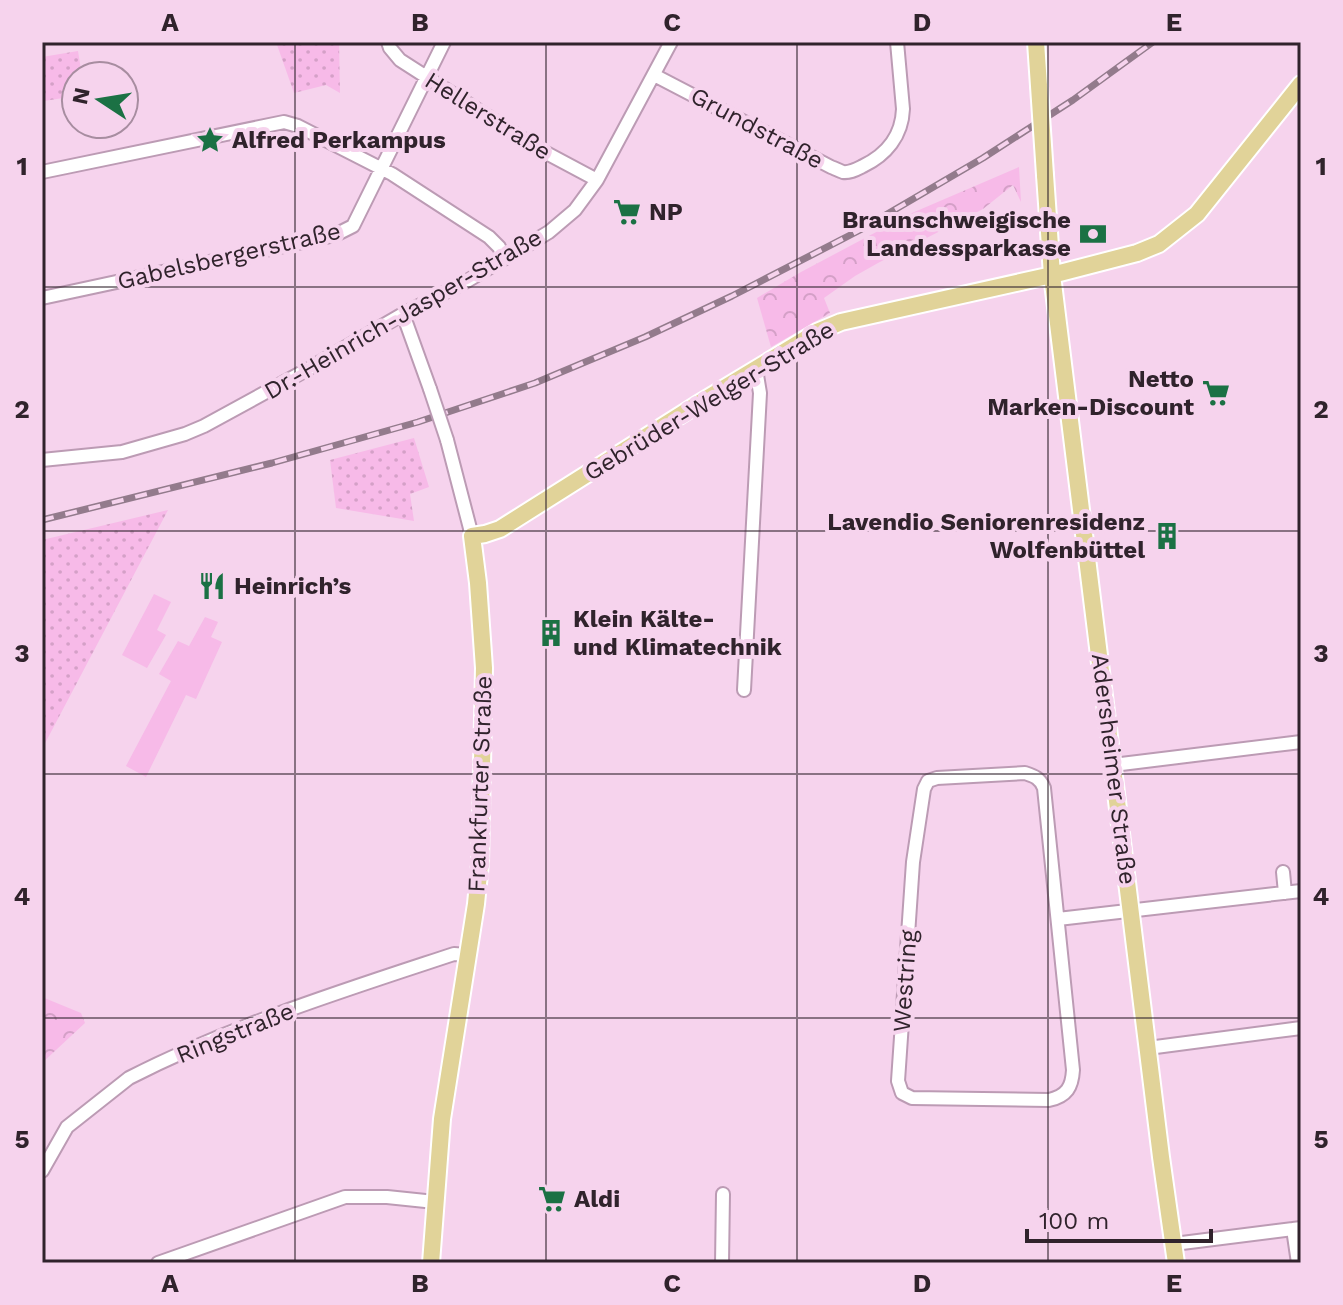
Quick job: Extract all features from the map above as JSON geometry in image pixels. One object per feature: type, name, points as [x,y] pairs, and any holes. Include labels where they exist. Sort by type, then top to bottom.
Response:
[{"type":"main road","name":"Adersheimer Straße","points":[[1036,42],[1052,275],[1176,1263]]},
{"type":"main road","name":"Gebrüder-Welger-Straße","points":[[472,536],[500,529],[817,332],[841,322],[1052,275],[1137,253],[1159,244],[1197,214],[1301,84]]},
{"type":"main road","name":"Frankfurter Straße","points":[[431,1263],[442,1119],[480,863],[484,668],[472,536]]},
{"type":"street","name":"Hellerstraße","points":[[388,42],[400,60],[537,148],[597,180]]},
{"type":"street","name":"Gabelsbergerstraße","points":[[42,298],[335,235],[353,226],[444,42]]},
{"type":"street","name":"Dr.-Heinrich-Jasper-Straße","points":[[42,460],[142,448],[204,426],[504,258],[564,221],[597,180],[671,42]]},
{"type":"street","name":"Grundstraße","points":[[654,75],[844,172],[872,162],[898,134],[903,109],[897,42]]},
{"type":"street","points":[[42,172],[284,122],[381,168],[489,237],[504,258]]},
{"type":"street","name":"Frankfurter Straße","points":[[403,314],[447,440],[472,536]]},
{"type":"street","points":[[744,690],[760,393],[756,369]]},
{"type":"street","points":[[1113,765],[1301,742]]},
{"type":"street","name":"Westring","points":[[1025,773],[1041,781],[1058,919],[1073,1070],[1069,1089],[1064,1095],[1049,1100],[912,1098],[902,1093],[898,1081],[913,862],[922,796],[928,781],[1025,773]]},
{"type":"street","points":[[1283,872],[1285,893]]},
{"type":"street","points":[[1058,919],[1301,891]]},
{"type":"street","name":"Ringstraße","points":[[42,1171],[67,1127],[129,1078],[195,1047],[334,994],[454,954],[467,955]]},
{"type":"street","points":[[1148,1048],[1301,1028]]},
{"type":"street","points":[[722,1263],[723,1194]]},
{"type":"street","points":[[158,1263],[345,1197],[435,1202]]},
{"type":"street","points":[[1174,1244],[1297,1228],[1298,1263]]},
{"type":"green space","points":[[276,42],[339,42],[340,93],[326,85],[294,93]]},
{"type":"green space","points":[[78,51],[79,60],[60,60],[60,98],[44,101],[42,57]]},
{"type":"green space","points":[[1019,167],[1021,202],[1013,185],[983,209],[855,276],[824,298],[830,313],[771,347],[757,298],[912,213]]},
{"type":"green space","points":[[414,438],[429,487],[410,494],[414,521],[336,508],[330,460]]},
{"type":"green space","points":[[168,510],[42,749],[42,540]]},
{"type":"green space","points":[[154,594],[171,602],[157,630],[166,635],[147,668],[122,655]]},
{"type":"green space","points":[[205,617],[218,622],[211,637],[222,642],[196,699],[186,695],[146,777],[126,766],[171,681],[159,674],[178,641],[189,646]]},
{"type":"green space","points":[[42,997],[81,1013],[85,1023],[42,1063]]},
{"type":"railway","points":[[42,520],[272,463],[418,422],[535,383],[645,337],[860,230],[983,158],[1073,100],[1153,42]]},
{"type":"place","name":"Alfred Perkampus","points":[[210,140]]},
{"type":"place","name":"NP","points":[[627,212]]},
{"type":"place","name":"Braunschweigische Landessparkasse","points":[[1093,234]]},
{"type":"place","name":"Netto Marken-Discount","points":[[1216,393]]},
{"type":"place","name":"Lavendio Seniorenresidenz Wolfenbüttel","points":[[1167,536]]},
{"type":"place","name":"Heinrich’s","points":[[212,586]]},
{"type":"place","name":"Klein Kälte- und Klimatechnik","points":[[551,633]]},
{"type":"place","name":"Aldi","points":[[552,1199]]}]
